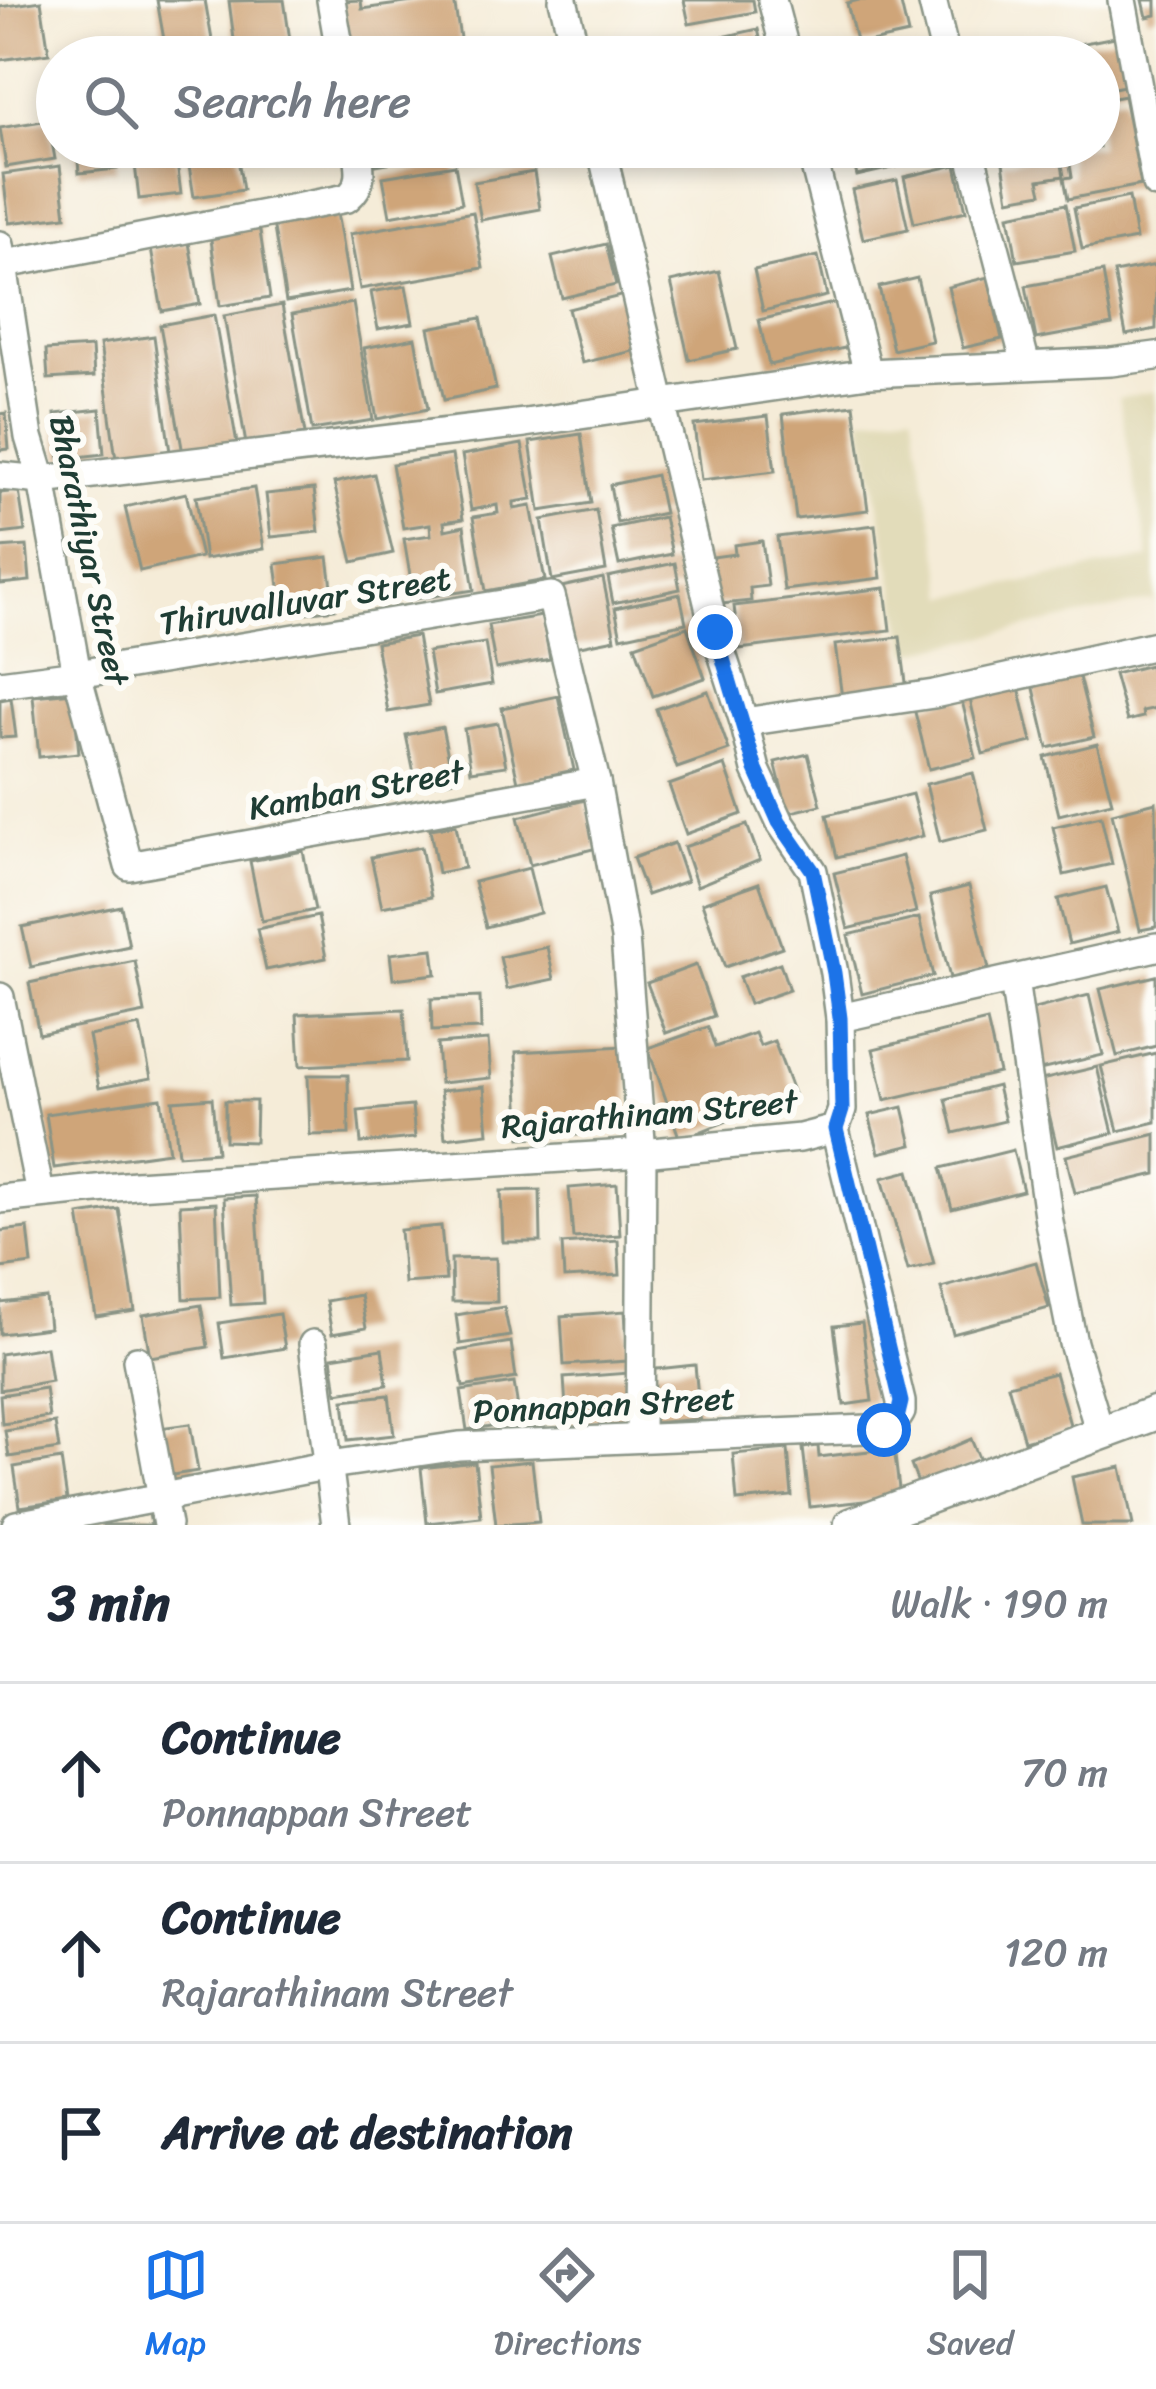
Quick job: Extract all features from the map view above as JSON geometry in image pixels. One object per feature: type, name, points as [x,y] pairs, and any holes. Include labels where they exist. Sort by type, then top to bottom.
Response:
[{"type":"street","points":[[332,0],[338,36]]},
{"type":"street","points":[[562,0],[572,36]]},
{"type":"street","points":[[772,0],[781,36]]},
{"type":"street","points":[[932,0],[941,36]]},
{"type":"street","points":[[1122,0],[1156,184]]},
{"type":"street","points":[[1,259],[346,198],[359,184],[361,168]]},
{"type":"street","name":"Rajarathinam Street","points":[[0,1199],[642,1153],[800,1138],[836,1129],[842,1110],[840,1018],[813,871],[779,822],[756,770],[715,632],[606,168]]},
{"type":"street","points":[[815,168],[868,373]]},
{"type":"street","points":[[975,168],[1026,365]]},
{"type":"street","name":"Bharathiyar Street","points":[[1,259],[28,437],[42,480],[77,674],[129,866]]},
{"type":"street","points":[[0,476],[42,480],[661,405],[868,373],[1156,356]]},
{"type":"street","name":"Thiruvalluvar Street","points":[[0,684],[551,596],[596,782]]},
{"type":"street","points":[[744,722],[934,694],[1156,644]]},
{"type":"street","points":[[596,782],[626,938],[642,1153],[640,1437]]},
{"type":"street","name":"Kamban Street","points":[[129,866],[596,782]]},
{"type":"street","points":[[840,1018],[1156,946]]},
{"type":"street","points":[[1014,980],[1049,1222],[1073,1342],[1100,1433]]},
{"type":"street","points":[[0,997],[40,1193]]},
{"type":"street","name":"Ponnappan Street","points":[[16,1525],[330,1465],[459,1447],[884,1430],[896,1423],[901,1402],[836,1129]]},
{"type":"street","points":[[313,1344],[336,1525]]},
{"type":"street","points":[[137,1360],[167,1525]]},
{"type":"street","points":[[851,1525],[1156,1413]]},
{"type":"street","points":[[0,1505],[3,1525]]},
{"type":"shaded area","points":[[1156,391],[1156,607],[1154,600],[908,653],[862,418],[912,411],[947,597],[1149,558],[1119,398]]},
{"type":"building","points":[[157,0],[205,0],[211,36],[163,36]]},
{"type":"building","points":[[284,0],[289,36],[234,36],[229,1]]},
{"type":"building","points":[[361,0],[362,9],[454,0],[460,36],[346,36],[341,1]]},
{"type":"building","points":[[684,0],[753,0],[755,12],[689,24]]},
{"type":"building","points":[[900,0],[908,34],[855,36],[847,3]]},
{"type":"building","points":[[1143,0],[1156,0],[1156,15],[1147,17]]},
{"type":"building","points":[[41,1],[46,36],[36,36],[36,55],[0,60],[0,7]]},
{"type":"building","points":[[758,29],[760,36],[727,36]]},
{"type":"building","points":[[1120,36],[1129,85],[1120,87]]},
{"type":"building","points":[[1124,96],[1141,185],[1068,199],[1064,178],[1072,177],[1070,168],[1120,168],[1120,97]]},
{"type":"building","points":[[36,122],[36,162],[6,167],[0,128]]},
{"type":"building","points":[[60,168],[66,216],[9,223],[3,174]]},
{"type":"building","points":[[79,168],[117,169],[79,173]]},
{"type":"building","points":[[135,168],[178,168],[181,194],[139,199]]},
{"type":"building","points":[[189,168],[239,168],[243,190],[194,197]]},
{"type":"building","points":[[456,168],[462,203],[390,216],[383,177]]},
{"type":"building","points":[[855,168],[892,168],[857,176]]},
{"type":"building","points":[[957,168],[966,211],[914,223],[904,177]]},
{"type":"building","points":[[1004,168],[1063,168],[1064,176],[1039,180],[1042,193],[1009,199]]},
{"type":"building","points":[[534,172],[540,209],[481,220],[474,182]]},
{"type":"building","points":[[897,180],[908,229],[863,239],[852,190]]},
{"type":"building","points":[[1129,197],[1136,239],[1082,249],[1074,208]]},
{"type":"building","points":[[1066,204],[1075,251],[1017,261],[1009,215]]},
{"type":"building","points":[[336,206],[350,291],[286,302],[272,216]]},
{"type":"building","points":[[473,212],[483,268],[360,289],[350,234]]},
{"type":"building","points":[[259,225],[270,298],[220,306],[210,232]]},
{"type":"building","points":[[189,243],[200,304],[162,311],[151,249]]},
{"type":"building","points":[[606,244],[616,285],[562,298],[552,257]]},
{"type":"building","points":[[818,256],[827,296],[763,311],[754,270]]},
{"type":"building","points":[[1156,265],[1156,329],[1126,335],[1114,273]]},
{"type":"building","points":[[719,271],[737,349],[689,360],[671,282]]},
{"type":"building","points":[[1103,272],[1112,325],[1036,339],[1026,286]]},
{"type":"building","points":[[988,277],[1002,339],[963,348],[948,287]]},
{"type":"building","points":[[917,278],[932,341],[893,350],[879,287]]},
{"type":"building","points":[[406,286],[413,323],[378,329],[371,292]]},
{"type":"building","points":[[624,295],[638,350],[582,363],[568,309]]},
{"type":"building","points":[[838,302],[849,347],[769,365],[759,320]]},
{"type":"building","points":[[353,303],[373,420],[312,430],[292,314]]},
{"type":"building","points":[[282,305],[305,434],[246,444],[224,316]]},
{"type":"building","points":[[214,315],[238,449],[184,459],[160,325]]},
{"type":"building","points":[[481,318],[496,389],[444,400],[429,328]]},
{"type":"building","points":[[154,336],[170,452],[116,459],[100,344]]},
{"type":"building","points":[[415,338],[428,409],[377,419],[364,348]]},
{"type":"building","points":[[92,347],[94,376],[48,379],[46,350]]},
{"type":"building","points":[[854,405],[868,510],[796,519],[783,414]]},
{"type":"building","points":[[100,409],[104,454],[60,459],[55,414]]},
{"type":"building","points":[[6,413],[9,449],[0,450],[0,414]]},
{"type":"building","points":[[768,416],[775,471],[701,480],[694,425]]},
{"type":"building","points":[[581,434],[591,503],[540,511],[530,442]]},
{"type":"building","points":[[522,444],[532,499],[514,502],[514,509],[531,506],[545,580],[486,591],[473,517],[498,513],[497,505],[471,510],[462,455]]},
{"type":"building","points":[[452,455],[463,519],[444,522],[445,530],[464,526],[474,590],[414,599],[404,539],[431,535],[430,524],[403,528],[392,464]]},
{"type":"building","points":[[374,474],[393,553],[353,562],[334,483]]},
{"type":"building","points":[[656,475],[664,513],[617,523],[610,485]]},
{"type":"building","points":[[254,488],[264,549],[205,559],[196,497]]},
{"type":"building","points":[[314,489],[319,532],[271,537],[266,494]]},
{"type":"building","points":[[19,491],[25,531],[0,534],[0,493]]},
{"type":"building","points":[[186,493],[201,557],[140,571],[125,507]]},
{"type":"building","points":[[596,510],[606,570],[552,580],[542,520]]},
{"type":"building","points":[[664,517],[672,554],[619,565],[611,528]]},
{"type":"building","points":[[875,525],[881,578],[784,590],[777,537]]},
{"type":"building","points":[[762,541],[768,586],[750,588],[751,601],[711,605],[705,558],[735,554],[734,545]]},
{"type":"building","points":[[27,546],[30,581],[0,584],[0,548]]},
{"type":"building","points":[[328,557],[335,609],[283,616],[276,564]]},
{"type":"building","points":[[675,563],[680,589],[613,603],[608,577]]},
{"type":"building","points":[[603,578],[615,639],[570,648],[557,588]]},
{"type":"building","points":[[885,588],[890,630],[739,649],[734,606]]},
{"type":"building","points":[[680,594],[686,623],[621,637],[615,608]]},
{"type":"building","points":[[542,616],[550,659],[496,669],[488,625]]},
{"type":"building","points":[[687,627],[705,678],[653,696],[635,645]]},
{"type":"building","points":[[417,636],[429,705],[388,712],[376,643]]},
{"type":"building","points":[[900,637],[907,690],[842,698],[835,645]]},
{"type":"building","points":[[485,643],[492,684],[435,694],[428,652]]},
{"type":"building","points":[[1150,665],[1156,708],[1127,721],[1114,674]]},
{"type":"building","points":[[1078,673],[1094,737],[1048,748],[1033,684]]},
{"type":"building","points":[[1018,683],[1032,742],[983,754],[969,695]]},
{"type":"building","points":[[708,691],[729,750],[677,768],[656,709]]},
{"type":"building","points":[[73,692],[79,753],[39,757],[33,696]]},
{"type":"building","points":[[558,696],[574,770],[518,782],[502,708]]},
{"type":"building","points":[[961,697],[976,758],[929,769],[914,708]]},
{"type":"building","points":[[11,698],[16,737],[0,738],[0,700]]},
{"type":"building","points":[[498,723],[506,766],[471,771],[464,729]]},
{"type":"building","points":[[442,727],[453,780],[417,788],[406,735]]},
{"type":"building","points":[[1097,744],[1112,802],[1059,815],[1045,757]]},
{"type":"building","points":[[808,754],[821,805],[788,813],[775,762]]},
{"type":"building","points":[[725,765],[742,814],[686,834],[669,785]]},
{"type":"building","points":[[973,773],[987,830],[940,842],[926,784]]},
{"type":"building","points":[[912,794],[923,836],[837,857],[827,815]]},
{"type":"building","points":[[585,800],[597,848],[530,865],[518,817]]},
{"type":"building","points":[[1156,802],[1156,927],[1140,930],[1112,813]]},
{"type":"building","points":[[1101,816],[1112,864],[1064,875],[1053,827]]},
{"type":"building","points":[[456,825],[464,868],[438,873],[430,829]]},
{"type":"building","points":[[747,825],[760,860],[697,886],[684,847]]},
{"type":"building","points":[[674,843],[687,881],[647,895],[633,858]]},
{"type":"building","points":[[421,847],[431,897],[382,907],[371,857]]},
{"type":"building","points":[[303,851],[315,910],[262,921],[250,861]]},
{"type":"building","points":[[902,856],[916,912],[848,929],[834,873]]},
{"type":"building","points":[[529,868],[540,913],[486,927],[474,882]]},
{"type":"building","points":[[759,883],[782,947],[725,967],[702,903]]},
{"type":"building","points":[[969,886],[989,969],[950,978],[930,896]]},
{"type":"building","points":[[1106,887],[1118,932],[1069,944],[1058,899]]},
{"type":"building","points":[[121,906],[129,946],[31,967],[22,927]]},
{"type":"building","points":[[318,916],[326,958],[266,970],[257,929]]},
{"type":"building","points":[[919,918],[933,976],[862,994],[848,935]]},
{"type":"building","points":[[547,947],[554,979],[507,989],[500,957]]},
{"type":"building","points":[[433,949],[436,974],[393,979],[390,954]]},
{"type":"building","points":[[135,961],[145,1013],[39,1034],[29,983]]},
{"type":"building","points":[[780,963],[789,990],[749,1004],[739,977]]},
{"type":"building","points":[[696,965],[714,1016],[666,1033],[647,983]]},
{"type":"building","points":[[1156,976],[1156,1046],[1117,1056],[1100,989]]},
{"type":"building","points":[[1089,995],[1103,1055],[1040,1070],[1026,1011]]},
{"type":"building","points":[[480,997],[481,1029],[432,1031],[431,999]]},
{"type":"building","points":[[404,1009],[407,1061],[300,1066],[297,1014]]},
{"type":"building","points":[[987,1021],[999,1073],[885,1100],[873,1049]]},
{"type":"building","points":[[140,1026],[151,1078],[99,1088],[89,1036]]},
{"type":"building","points":[[708,1027],[715,1047],[755,1033],[760,1046],[774,1041],[794,1094],[680,1140],[648,1048]]},
{"type":"building","points":[[488,1040],[491,1078],[440,1083],[437,1044]]},
{"type":"building","points":[[625,1046],[630,1132],[521,1138],[516,1052]]},
{"type":"building","points":[[1156,1053],[1156,1122],[1118,1131],[1101,1066]]},
{"type":"building","points":[[1097,1067],[1113,1133],[1057,1147],[1041,1080]]},
{"type":"building","points":[[308,1075],[348,1075],[349,1134],[310,1135]]},
{"type":"building","points":[[997,1086],[1005,1121],[954,1133],[946,1099]]},
{"type":"building","points":[[484,1087],[488,1133],[445,1138],[440,1091]]},
{"type":"building","points":[[161,1098],[169,1152],[54,1168],[46,1114]]},
{"type":"building","points":[[212,1098],[217,1152],[178,1155],[173,1101]]},
{"type":"building","points":[[225,1101],[256,1101],[255,1142],[225,1141]]},
{"type":"building","points":[[412,1106],[415,1138],[361,1143],[358,1111]]},
{"type":"building","points":[[903,1107],[912,1145],[879,1153],[869,1115]]},
{"type":"building","points":[[1156,1134],[1156,1174],[1075,1193],[1066,1156]]},
{"type":"building","points":[[1013,1150],[1023,1191],[952,1209],[941,1168]]},
{"type":"building","points":[[909,1171],[934,1264],[908,1270],[882,1178]]},
{"type":"building","points":[[617,1184],[620,1235],[573,1238],[569,1188]]},
{"type":"building","points":[[540,1190],[541,1242],[503,1242],[501,1191]]},
{"type":"building","points":[[256,1196],[263,1303],[231,1305],[224,1198]]},
{"type":"building","points":[[216,1203],[220,1297],[184,1299],[180,1205]]},
{"type":"building","points":[[119,1209],[135,1311],[96,1317],[79,1215]]},
{"type":"building","points":[[441,1226],[446,1280],[404,1283],[400,1230]]},
{"type":"building","points":[[28,1228],[32,1264],[0,1268],[0,1231]]},
{"type":"building","points":[[618,1240],[620,1275],[564,1278],[562,1244]]},
{"type":"building","points":[[496,1258],[497,1302],[452,1302],[451,1259]]},
{"type":"building","points":[[1036,1262],[1049,1308],[953,1334],[941,1288]]},
{"type":"building","points":[[360,1295],[366,1328],[332,1334],[326,1301]]},
{"type":"building","points":[[46,1298],[49,1328],[0,1334],[0,1303]]},
{"type":"building","points":[[201,1305],[208,1347],[150,1357],[143,1315]]},
{"type":"building","points":[[504,1307],[510,1336],[460,1344],[456,1315]]},
{"type":"building","points":[[625,1311],[628,1361],[564,1365],[561,1316]]},
{"type":"building","points":[[279,1314],[285,1348],[224,1358],[219,1323]]},
{"type":"building","points":[[862,1323],[872,1401],[844,1405],[834,1326]]},
{"type":"building","points":[[511,1342],[516,1378],[463,1387],[457,1351]]},
{"type":"building","points":[[46,1347],[51,1381],[0,1390],[0,1354]]},
{"type":"building","points":[[382,1349],[387,1385],[337,1393],[332,1357]]},
{"type":"building","points":[[695,1365],[700,1419],[652,1423],[647,1370]]},
{"type":"building","points":[[628,1373],[631,1417],[567,1422],[564,1378]]},
{"type":"building","points":[[1055,1373],[1071,1428],[1024,1441],[1008,1385]]},
{"type":"building","points":[[514,1383],[520,1421],[467,1430],[461,1391]]},
{"type":"building","points":[[45,1388],[49,1417],[2,1424],[0,1395]]},
{"type":"building","points":[[389,1395],[394,1435],[348,1440],[344,1400]]},
{"type":"building","points":[[55,1423],[59,1449],[9,1457],[5,1431]]},
{"type":"building","points":[[190,1424],[198,1471],[166,1476],[159,1428]]},
{"type":"building","points":[[971,1439],[981,1463],[920,1488],[911,1465]]},
{"type":"building","points":[[818,1446],[819,1457],[894,1448],[900,1497],[810,1507],[803,1448]]},
{"type":"building","points":[[788,1449],[792,1496],[737,1501],[733,1454]]},
{"type":"building","points":[[61,1459],[67,1500],[20,1507],[14,1467]]},
{"type":"building","points":[[532,1461],[539,1522],[496,1525],[489,1465]]},
{"type":"building","points":[[475,1462],[481,1517],[427,1523],[421,1468]]},
{"type":"building","points":[[1121,1467],[1133,1525],[1082,1525],[1072,1477]]},
{"type":"building","points":[[149,1514],[151,1525],[103,1525],[103,1523]]},
{"type":"route","points":[[715,632],[756,770],[779,822],[813,871],[840,1018],[842,1110],[836,1129],[901,1402],[896,1423],[884,1430]]}]
